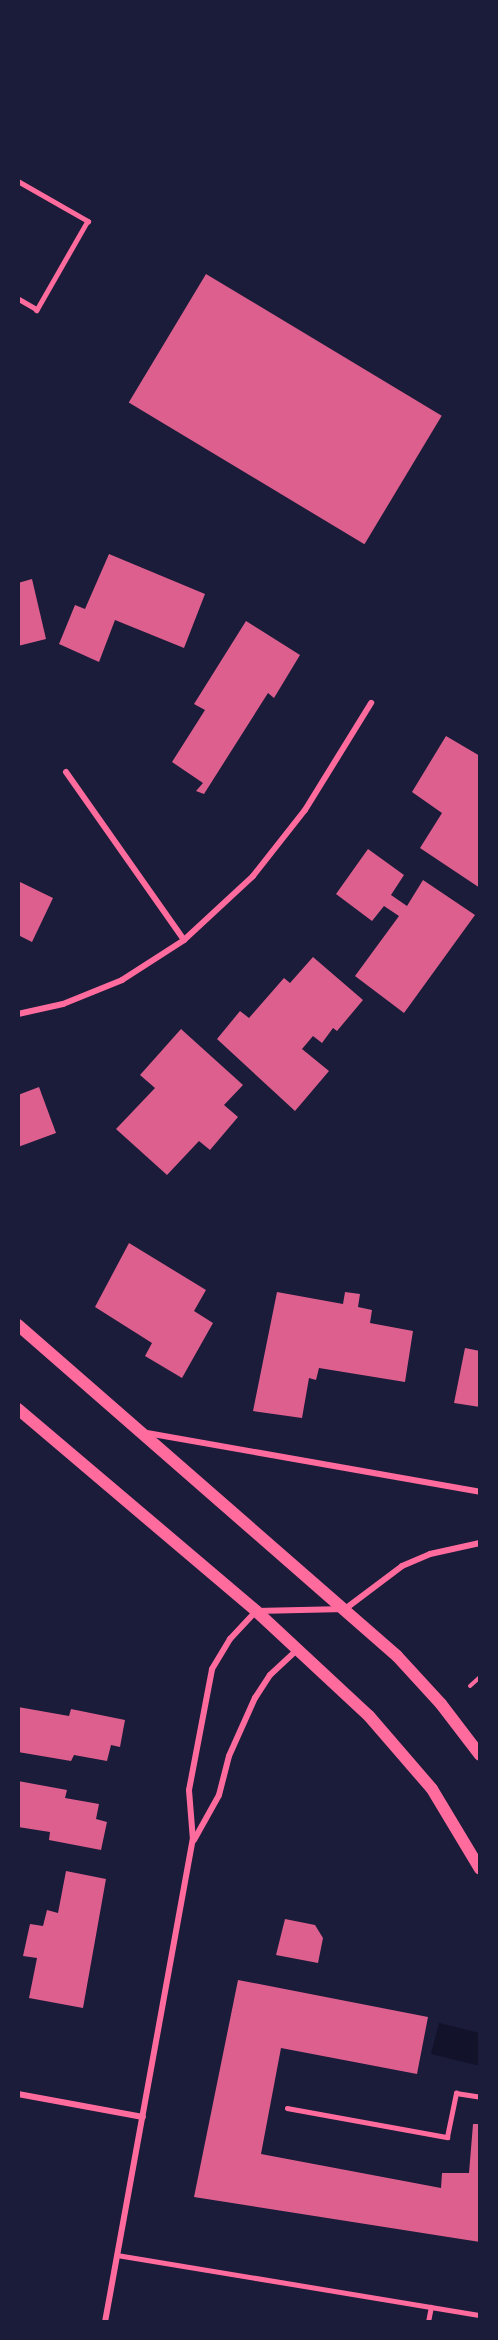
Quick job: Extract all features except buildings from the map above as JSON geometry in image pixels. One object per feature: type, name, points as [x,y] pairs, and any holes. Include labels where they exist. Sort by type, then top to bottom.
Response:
[{"type":"main road","points":[[18,1325],[345,1609],[441,1704],[480,1755]]},
{"type":"main road","points":[[18,1409],[256,1611],[298,1649],[402,1752],[455,1824],[480,1869]]},
{"type":"street","points":[[18,1014],[63,1004],[122,980],[184,940],[253,876],[305,810],[370,703]]},
{"type":"street","points":[[66,771],[184,940]]},
{"type":"street","points":[[140,1432],[480,1492]]},
{"type":"street","points":[[105,2322],[194,1840],[189,1790],[212,1669],[230,1639],[256,1611],[345,1609],[402,1566],[430,1554],[480,1543]]},
{"type":"street","points":[[194,1840],[219,1795],[233,1746],[255,1698],[270,1675],[298,1649]]},
{"type":"street","points":[[18,2094],[142,2117]]},
{"type":"lane","points":[[18,180],[88,221],[37,310],[18,299]]},
{"type":"lane","points":[[287,2108],[447,2137],[456,2093],[480,2097]]},
{"type":"lane","points":[[117,2254],[480,2315]]},
{"type":"lane","points":[[428,2322],[431,2307]]},
{"type":"path","points":[[470,1686],[480,1677]]},
{"type":"shaded area","points":[[439,2023],[480,2033],[480,2066],[431,2054]]}]
